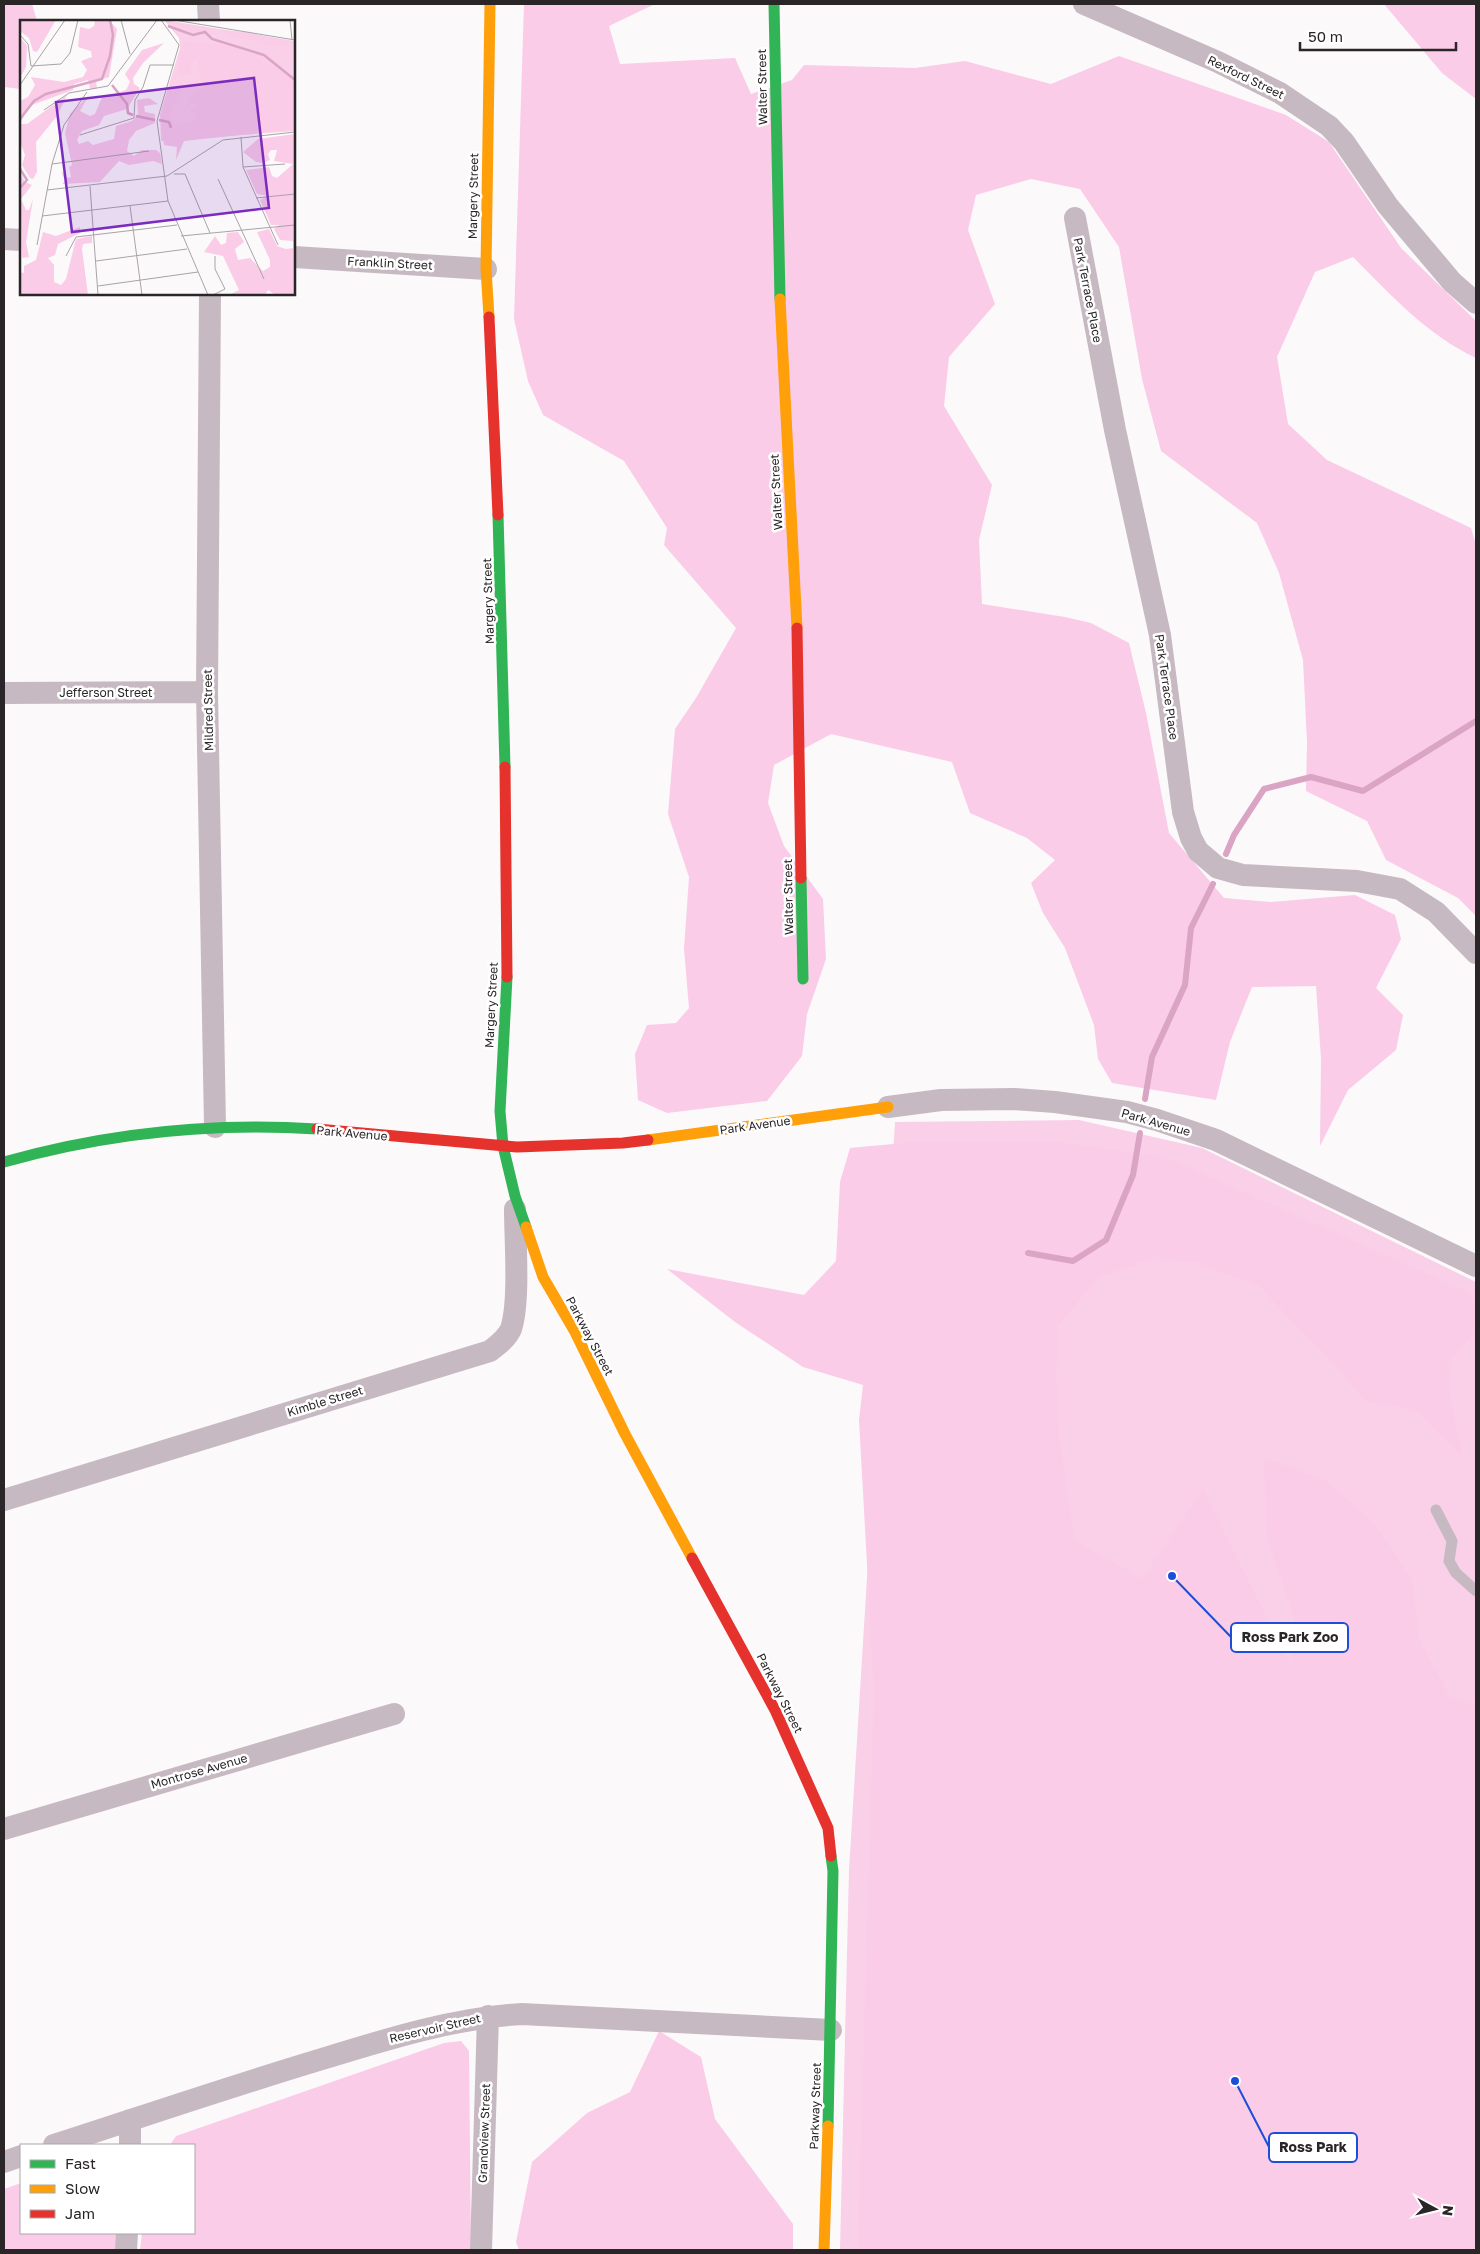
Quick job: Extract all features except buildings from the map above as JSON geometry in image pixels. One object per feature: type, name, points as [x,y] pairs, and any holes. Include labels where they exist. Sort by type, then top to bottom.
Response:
[{"type":"street","points":[[208,4],[208,20]]},
{"type":"street","name":"Margery Street","points":[[490,4],[486,269],[494,404],[504,688],[508,952],[500,1111],[503,1146],[515,1196]]},
{"type":"street","name":"Walter Street","points":[[774,4],[779,288],[797,627],[803,980]]},
{"type":"street","name":"Rexford Street","points":[[1084,4],[1218,62],[1280,92],[1329,126],[1344,142],[1388,206],[1452,282],[1476,303]]},
{"type":"street","name":"Park Terrace Place","points":[[1075,218],[1114,430],[1160,636],[1183,812],[1191,838],[1198,852],[1218,868],[1243,876],[1357,881],[1400,889],[1436,912],[1476,953]]},
{"type":"street","points":[[4,239],[20,240]]},
{"type":"street","name":"Franklin Street","points":[[295,257],[486,269]]},
{"type":"street","name":"Mildred Street","points":[[210,295],[207,692],[216,1127]]},
{"type":"street","name":"Jefferson Street","points":[[4,693],[207,692]]},
{"type":"street","name":"Park Avenue","points":[[4,1162],[77,1142],[115,1135],[216,1127],[262,1126],[503,1146],[623,1143],[941,1100],[1014,1099],[1055,1102],[1127,1112],[1216,1140],[1476,1266]]},
{"type":"street","name":"Kimble Street","points":[[4,1500],[490,1351],[501,1343],[510,1330],[515,1304],[515,1196]]},
{"type":"street","name":"Parkway Street","points":[[515,1196],[543,1277],[575,1332],[625,1434],[775,1710],[828,1828],[833,1871],[831,2030],[824,2250]]},
{"type":"street","name":"Montrose Avenue","points":[[4,1829],[394,1714]]},
{"type":"street","name":"Reservoir Street","points":[[57,2144],[252,2080],[394,2037],[488,2016],[522,2014],[831,2030]]},
{"type":"street","name":"Grandview Street","points":[[481,2250],[488,2016]]},
{"type":"street","points":[[130,2120],[130,2144]]},
{"type":"street","points":[[4,2162],[20,2156]]},
{"type":"street","points":[[126,2250],[127,2234]]},
{"type":"lane","points":[[1436,1510],[1452,1541],[1449,1561],[1456,1573],[1476,1591]]},
{"type":"shaded area","points":[[4,4],[32,4],[37,20],[20,20],[20,89],[4,87]]},
{"type":"shaded area","points":[[524,4],[655,4],[609,26],[620,64],[735,58],[751,94],[792,80],[804,65],[915,68],[965,61],[1051,84],[1119,56],[1286,115],[1329,142],[1401,248],[1476,321],[1476,358],[1441,338],[1410,313],[1353,257],[1315,272],[1277,357],[1288,424],[1327,460],[1471,528],[1476,545],[1476,916],[1458,898],[1386,860],[1367,821],[1306,791],[1307,742],[1303,660],[1279,573],[1257,523],[1161,451],[1142,379],[1119,247],[1080,189],[1031,179],[976,195],[968,230],[995,304],[949,357],[944,406],[992,485],[979,540],[982,604],[1091,623],[1129,643],[1146,713],[1169,833],[1224,898],[1271,902],[1355,895],[1395,915],[1401,939],[1376,988],[1403,1015],[1396,1050],[1348,1090],[1320,1146],[1321,1059],[1316,986],[1252,987],[1230,1042],[1216,1100],[1112,1083],[1098,1059],[1094,1025],[1065,948],[1043,913],[1031,883],[1055,860],[1027,838],[970,813],[952,762],[831,734],[774,765],[768,803],[784,846],[823,899],[826,959],[807,1014],[802,1056],[767,1101],[667,1113],[638,1100],[635,1054],[647,1025],[676,1023],[689,1008],[684,949],[689,877],[668,814],[675,729],[696,698],[736,628],[664,545],[667,528],[624,461],[543,415],[528,381],[514,319]]},
{"type":"shaded area","points":[[1384,4],[1476,4],[1476,99],[1442,73]]},
{"type":"shaded area","points":[[1079,1120],[1202,1148],[1476,1282],[1476,2250],[840,2250],[849,1870],[895,1122]]},
{"type":"shaded area","points":[[926,1141],[1047,1141],[1165,1157],[1466,1291],[1476,1301],[1474,1332],[1448,1364],[1451,1404],[1462,1456],[1414,1409],[1365,1401],[1334,1364],[1259,1286],[1196,1262],[1150,1259],[1100,1276],[1058,1325],[1056,1372],[1059,1436],[1074,1540],[1142,1579],[1203,1489],[1291,1667],[1295,1619],[1267,1537],[1264,1458],[1325,1480],[1375,1524],[1412,1580],[1419,1639],[1450,1697],[1476,1706],[1476,2250],[858,2250],[874,1691],[859,1420],[863,1385],[803,1367],[735,1322],[667,1269],[804,1295],[836,1261],[840,1182],[850,1148]]},
{"type":"shaded area","points":[[659,2031],[701,2057],[715,2119],[793,2224],[793,2250],[519,2250],[516,2242],[532,2162],[587,2113],[630,2092]]},
{"type":"shaded area","points":[[461,2041],[469,2051],[471,2250],[140,2250],[142,2234],[195,2234],[195,2144],[171,2144],[176,2136],[444,2043]]},
{"type":"shaded area","points":[[20,2183],[20,2234],[128,2234],[131,2250],[4,2250],[4,2189]]},
{"type":"waterway","points":[[1226,854],[1234,835],[1264,789],[1311,777],[1363,791],[1476,721]]},
{"type":"waterway","points":[[1145,1099],[1152,1057],[1185,985],[1191,928],[1213,884]]},
{"type":"waterway","points":[[1028,1253],[1073,1261],[1106,1240],[1133,1175],[1140,1133]]},
{"type":"traffic: fast","points":[[774,4],[780,299]]},
{"type":"traffic: fast","points":[[498,515],[505,767]]},
{"type":"traffic: fast","points":[[801,878],[803,979]]},
{"type":"traffic: fast","points":[[507,977],[500,1111],[503,1146],[515,1196],[526,1227]]},
{"type":"traffic: fast","points":[[4,1162],[81,1144],[159,1132],[237,1127],[317,1129]]},
{"type":"traffic: fast","points":[[828,2126],[833,1871],[831,1856]]},
{"type":"traffic: slow","points":[[489,317],[486,269],[490,4]]},
{"type":"traffic: slow","points":[[780,299],[797,628]]},
{"type":"traffic: slow","points":[[648,1140],[888,1107]]},
{"type":"traffic: slow","points":[[526,1227],[543,1277],[575,1332],[625,1434],[692,1558]]},
{"type":"traffic: slow","points":[[824,2250],[828,2126]]},
{"type":"traffic: jam","points":[[489,317],[498,515]]},
{"type":"traffic: jam","points":[[797,628],[801,878]]},
{"type":"traffic: jam","points":[[505,767],[507,977]]},
{"type":"traffic: jam","points":[[317,1129],[517,1147],[623,1143],[648,1140]]},
{"type":"traffic: jam","points":[[692,1558],[775,1710],[828,1828],[831,1856]]},
{"type":"place","name":"Ross Park Zoo","points":[[1172,1576]]},
{"type":"place","name":"Ross Park","points":[[1235,2081]]}]
